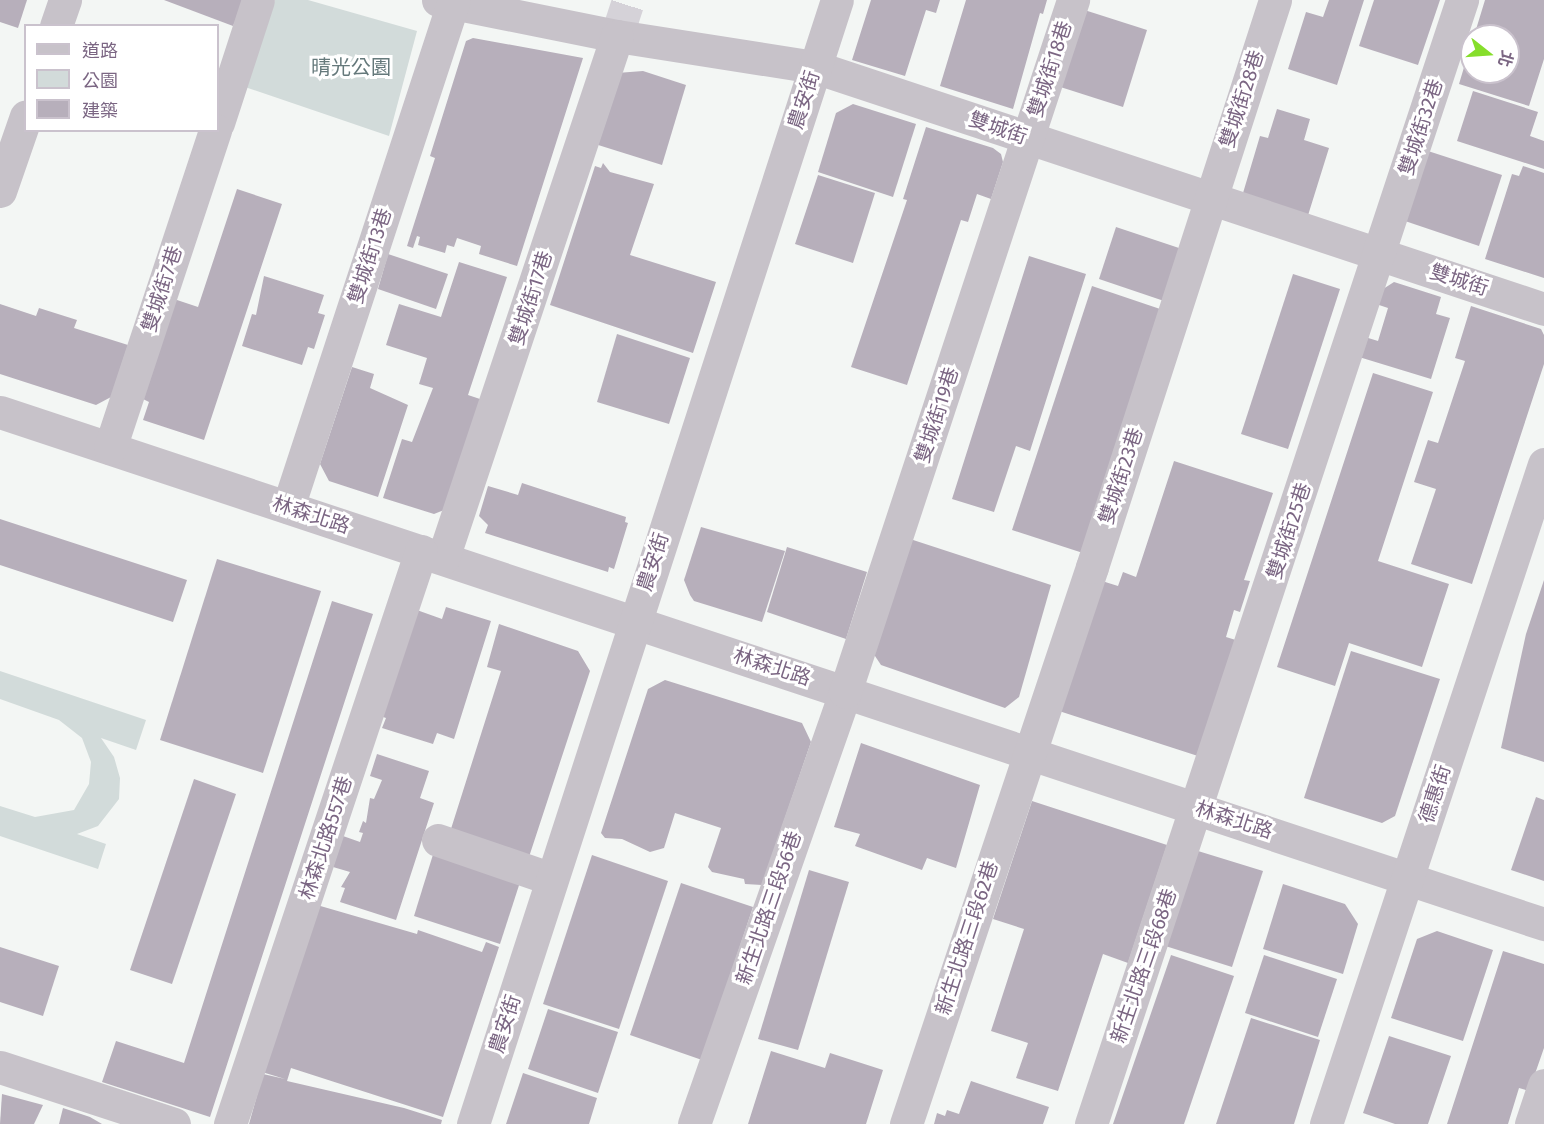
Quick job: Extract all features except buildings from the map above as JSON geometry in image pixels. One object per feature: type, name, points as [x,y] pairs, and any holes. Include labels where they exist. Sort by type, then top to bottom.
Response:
[{"type":"street","points":[[57,24],[65,0]]},
{"type":"street","points":[[219,120],[258,0]]},
{"type":"street","name":"農安街","points":[[473,1124],[837,0]]},
{"type":"street","name":"雙城街18巷","points":[[1028,138],[1073,0]]},
{"type":"street","name":"雙城街28巷","points":[[1209,199],[1275,0]]},
{"type":"street","name":"雙城街32巷","points":[[1379,254],[1462,0]]},
{"type":"street","name":"雙城街","points":[[448,1],[617,36],[815,67],[1544,309]]},
{"type":"street","name":"雙城街13巷","points":[[288,507],[448,1]]},
{"type":"street","name":"雙城街17巷","points":[[432,555],[617,36]]},
{"type":"street","points":[[0,191],[24,122]]},
{"type":"street","name":"雙城街7巷","points":[[110,448],[214,132]]},
{"type":"street","name":"雙城街19巷","points":[[845,692],[1028,138]]},
{"type":"street","name":"雙城街23巷","points":[[1028,752],[1092,567],[1209,199]]},
{"type":"street","name":"雙城街25巷","points":[[1198,808],[1379,254]]},
{"type":"street","name":"林森北路","points":[[0,412],[1408,877],[1544,924]]},
{"type":"street","name":"德惠街","points":[[1326,1124],[1544,464]]},
{"type":"street","name":"林森北路557巷","points":[[230,1124],[432,555]]},
{"type":"street","name":"新生北路三段56巷","points":[[694,1124],[845,692]]},
{"type":"street","name":"新生北路三段62巷","points":[[906,1124],[1028,752]]},
{"type":"street","name":"新生北路三段68巷","points":[[1091,1124],[1198,808]]},
{"type":"street","points":[[438,840],[552,879]]},
{"type":"street","points":[[0,1067],[174,1124]]},
{"type":"green space","name":"晴光公園","points":[[275,0],[308,0],[417,31],[389,136],[242,86]]},
{"type":"green space","points":[[0,671],[146,720],[136,750],[101,738],[114,757],[120,778],[119,799],[98,826],[77,834],[106,844],[98,869],[0,836],[0,806],[35,817],[74,810],[89,784],[91,762],[82,738],[59,720],[0,699]]},
{"type":"tunnel","points":[[617,36],[629,0]]}]
